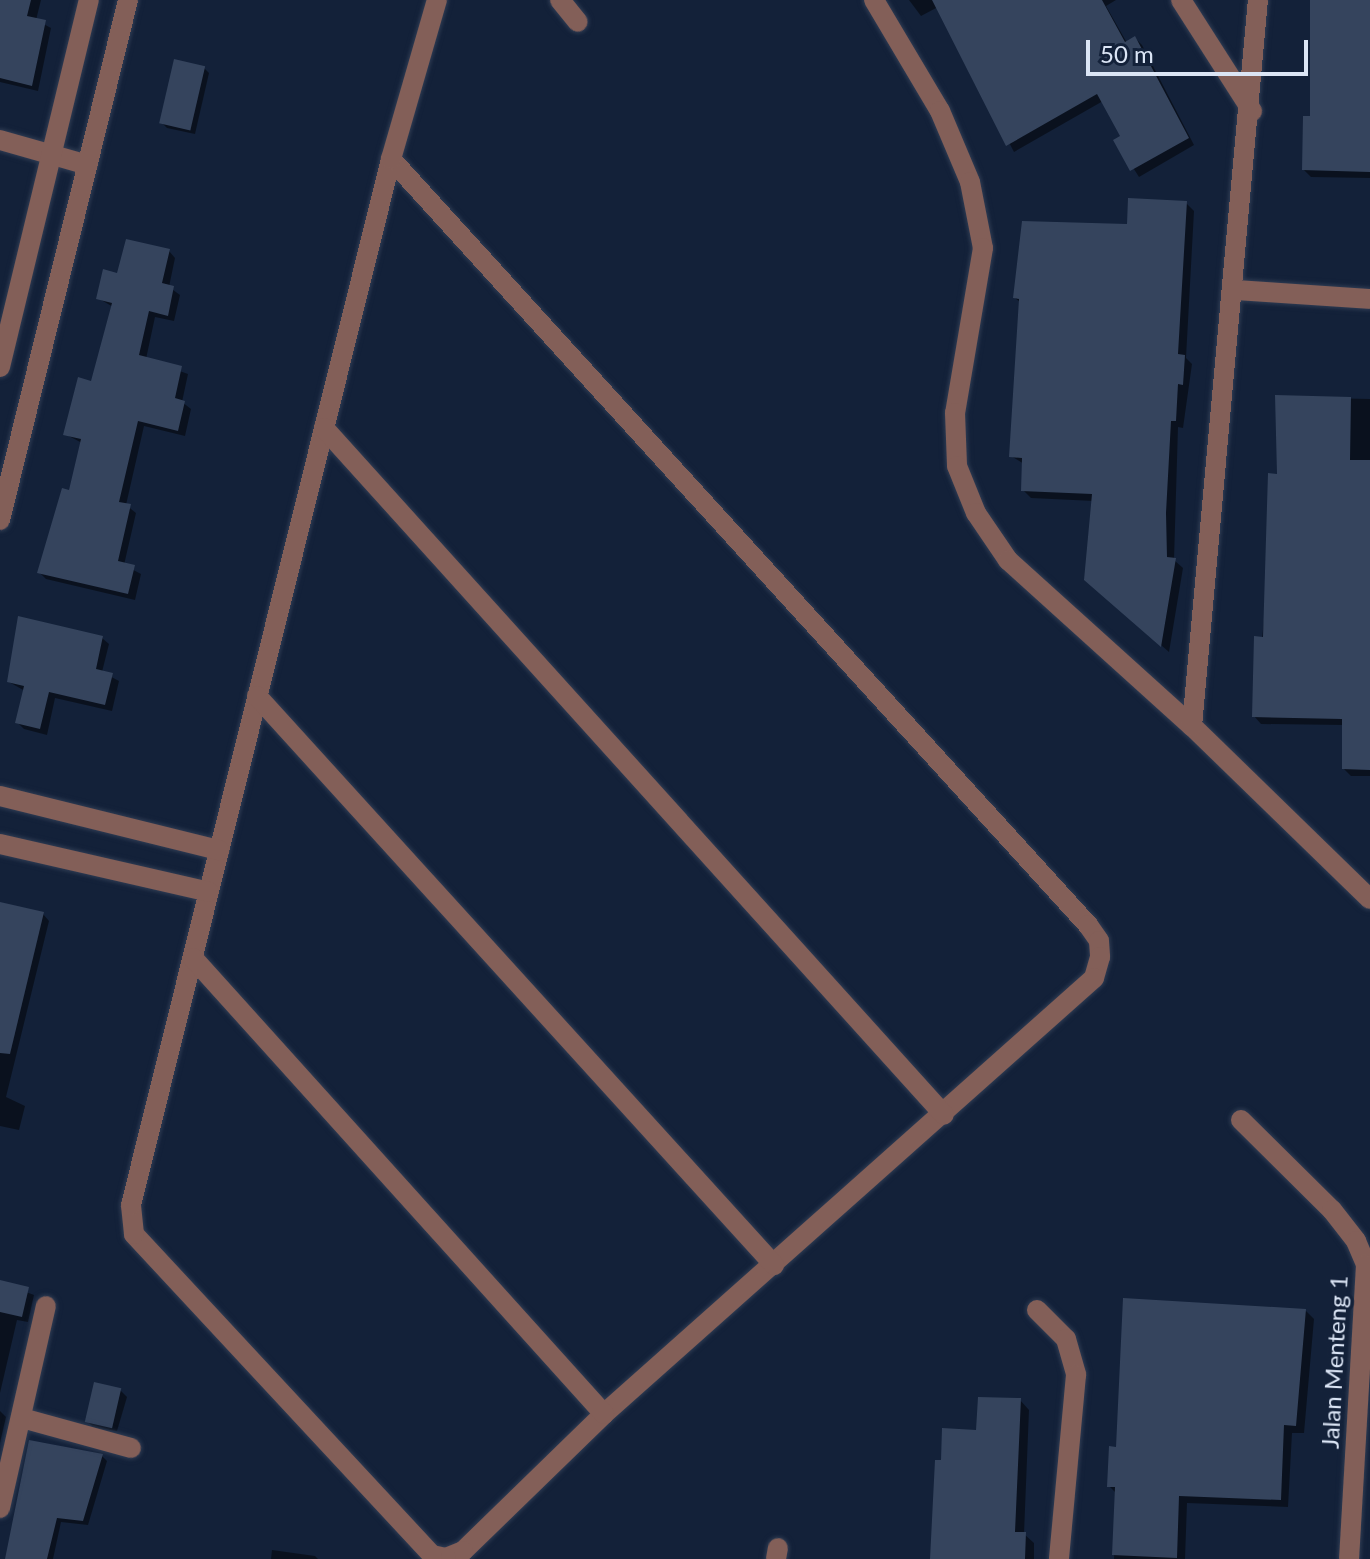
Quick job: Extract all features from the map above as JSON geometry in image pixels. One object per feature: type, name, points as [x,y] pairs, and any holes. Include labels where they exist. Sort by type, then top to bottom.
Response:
[{"type":"street","points":[[0,367],[89,0]]},
{"type":"street","points":[[0,520],[128,0]]},
{"type":"street","points":[[391,159],[1099,941],[1094,978],[944,1115],[604,1414],[463,1551],[446,1558],[432,1555],[134,1234],[131,1205],[391,159],[437,0]]},
{"type":"street","points":[[560,0],[578,22]]},
{"type":"street","points":[[874,0],[940,111],[970,182],[983,248],[955,413],[957,466],[976,513],[1008,560],[1192,726],[1370,899]]},
{"type":"street","points":[[1181,0],[1252,111]]},
{"type":"street","points":[[1192,726],[1252,111],[1258,0]]},
{"type":"street","points":[[0,140],[88,165]]},
{"type":"street","points":[[1235,290],[1370,299]]},
{"type":"street","points":[[324,428],[944,1115]]},
{"type":"street","points":[[257,696],[774,1265]]},
{"type":"street","points":[[0,796],[219,850]]},
{"type":"street","points":[[0,844],[209,892]]},
{"type":"street","points":[[193,958],[604,1414]]},
{"type":"street","name":"Jalan Menteng 1","points":[[1241,1120],[1332,1210],[1356,1241],[1366,1265],[1349,1559]]},
{"type":"street","points":[[0,1508],[46,1306]]},
{"type":"street","points":[[1037,1310],[1066,1339],[1076,1375],[1059,1559]]},
{"type":"street","points":[[22,1418],[131,1448]]},
{"type":"building","points":[[0,0],[31,0],[27,16],[46,20],[32,86],[0,78]]},
{"type":"building","points":[[932,0],[1102,0],[1125,42],[1135,36],[1189,138],[1130,171],[1113,140],[1120,136],[1097,94],[1006,146]]},
{"type":"building","points":[[1310,0],[1370,0],[1370,172],[1302,170],[1303,116],[1310,116]]},
{"type":"building","points":[[174,59],[205,66],[190,131],[159,123]]},
{"type":"building","points":[[1128,198],[1187,201],[1178,354],[1185,355],[1183,385],[1178,384],[1176,421],[1171,421],[1166,513],[1167,557],[1176,558],[1161,647],[1084,580],[1092,494],[1021,491],[1022,458],[1009,457],[1019,299],[1013,298],[1022,221],[1127,224]]},
{"type":"building","points":[[126,239],[170,249],[162,283],[174,286],[168,316],[149,311],[139,355],[182,366],[175,398],[185,401],[178,431],[138,421],[119,502],[131,504],[118,561],[135,565],[128,594],[37,573],[62,488],[69,490],[81,439],[63,435],[78,377],[91,381],[112,303],[96,299],[103,269],[117,273]]},
{"type":"building","points":[[1275,395],[1351,397],[1350,460],[1370,460],[1370,770],[1342,769],[1342,719],[1252,717],[1254,636],[1263,637],[1268,473],[1277,474]]},
{"type":"building","points":[[18,616],[103,636],[96,669],[113,673],[105,705],[49,692],[40,729],[15,723],[24,686],[7,682]]},
{"type":"building","points":[[0,902],[44,912],[10,1054],[0,1053]]},
{"type":"building","points":[[0,1280],[29,1287],[22,1317],[0,1312]]},
{"type":"building","points":[[1123,1298],[1306,1309],[1296,1426],[1284,1425],[1281,1500],[1179,1496],[1177,1558],[1112,1555],[1115,1487],[1107,1487],[1109,1446],[1116,1447]]},
{"type":"building","points":[[94,1382],[121,1388],[112,1428],[85,1422]]},
{"type":"building","points":[[978,1397],[1021,1398],[1015,1532],[1026,1532],[1025,1559],[930,1559],[935,1460],[941,1460],[942,1428],[976,1430]]},
{"type":"building","points":[[29,1440],[103,1454],[83,1521],[57,1518],[47,1559],[5,1559]]}]
